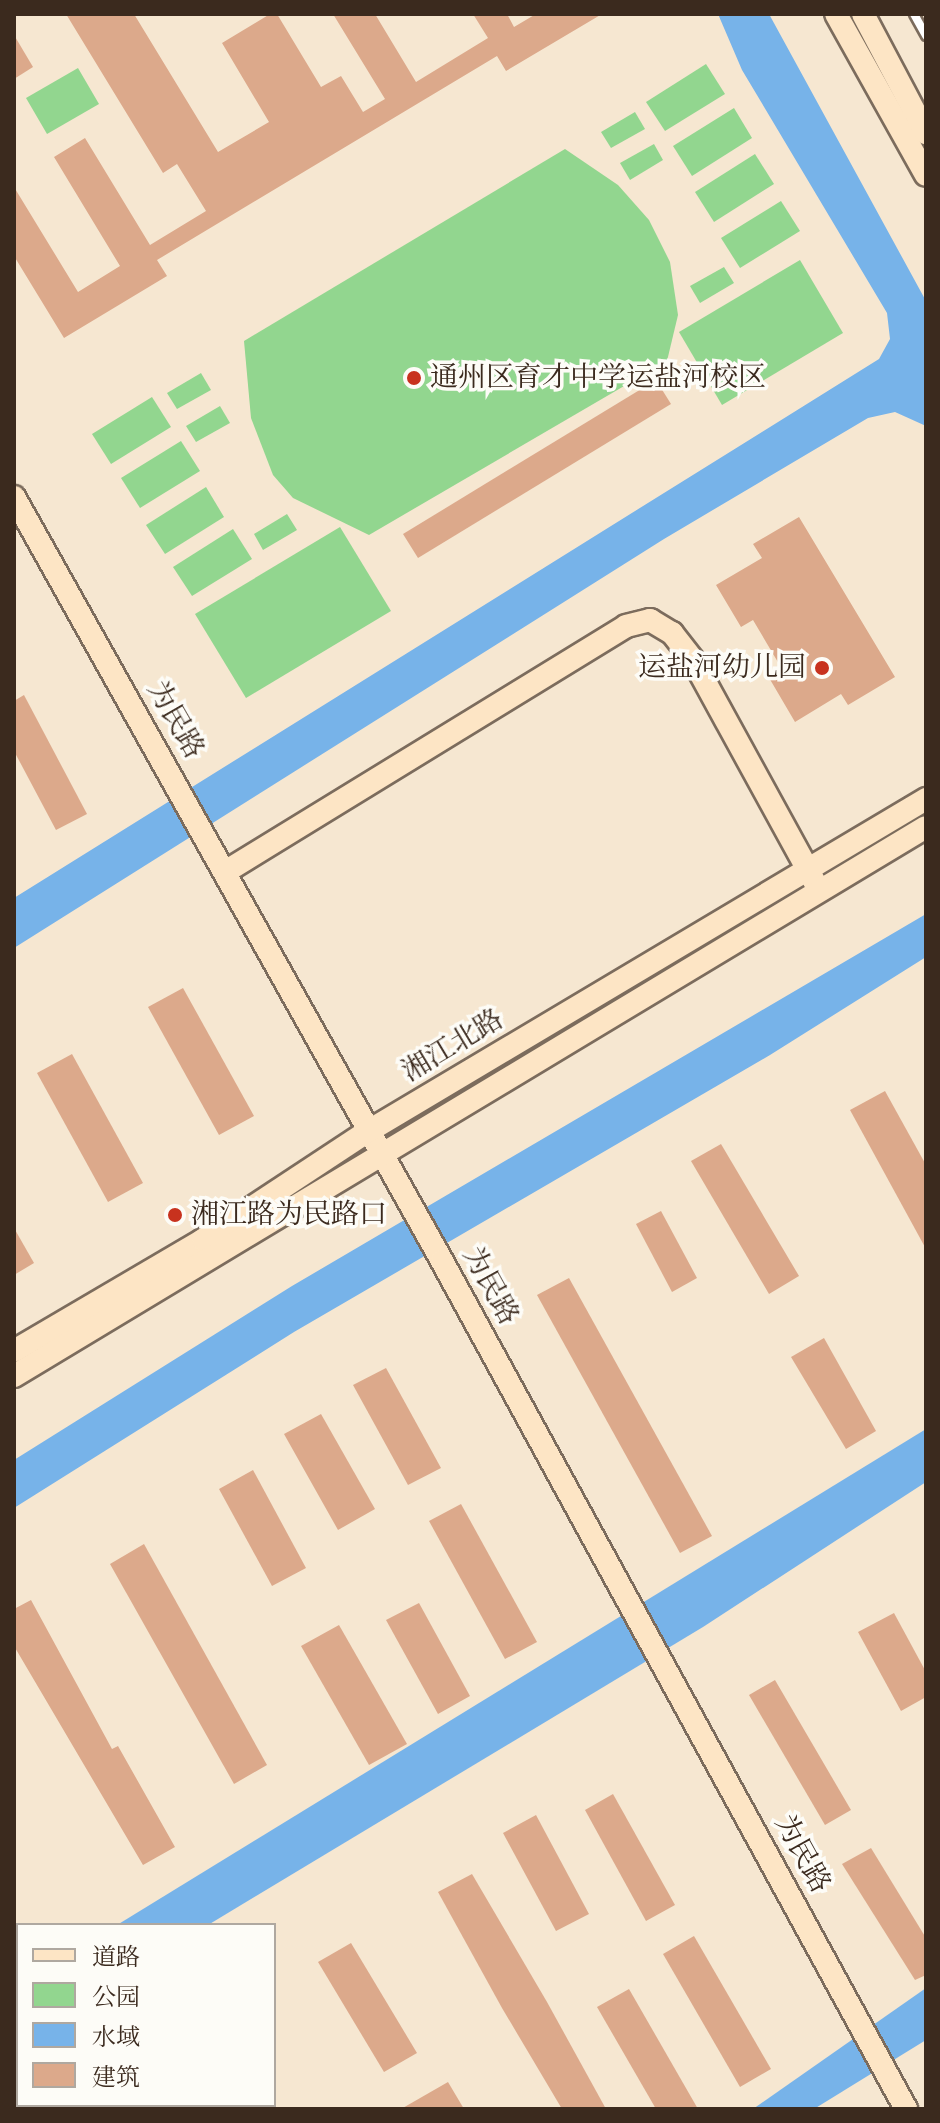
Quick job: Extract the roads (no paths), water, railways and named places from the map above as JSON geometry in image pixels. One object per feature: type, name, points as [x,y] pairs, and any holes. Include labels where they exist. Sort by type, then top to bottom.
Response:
[{"type":"street","points":[[836,14],[926,175]]},
{"type":"street","points":[[863,14],[926,133]]},
{"type":"street","name":"为民路","points":[[14,497],[442,1261],[906,2109]]},
{"type":"street","points":[[225,872],[626,626],[650,620],[672,633],[693,660],[819,891]]},
{"type":"street","name":"湘江北路","points":[[14,1351],[203,1240],[367,1132],[926,799]]},
{"type":"street","name":"湘江北路","points":[[14,1376],[926,827]]},
{"type":"lane","points":[[914,14],[926,36]]},
{"type":"water","points":[[718,14],[769,14],[926,301],[926,426],[895,412],[868,418],[664,539],[14,948],[14,898],[879,359],[890,339],[887,313],[742,70]]},
{"type":"water","points":[[926,914],[926,957],[770,1055],[294,1332],[14,1508],[14,1460],[292,1286]]},
{"type":"water","points":[[926,1429],[926,1482],[703,1627],[211,1923],[120,1923]]},
{"type":"water","points":[[926,1988],[926,2040],[814,2109],[753,2109]]},
{"type":"place","name":"通州区育才中学运盐河校区","points":[[414,378]]},
{"type":"place","name":"运盐河幼儿园","points":[[822,668]]},
{"type":"place","name":"湘江路为民路口","points":[[175,1215]]}]
